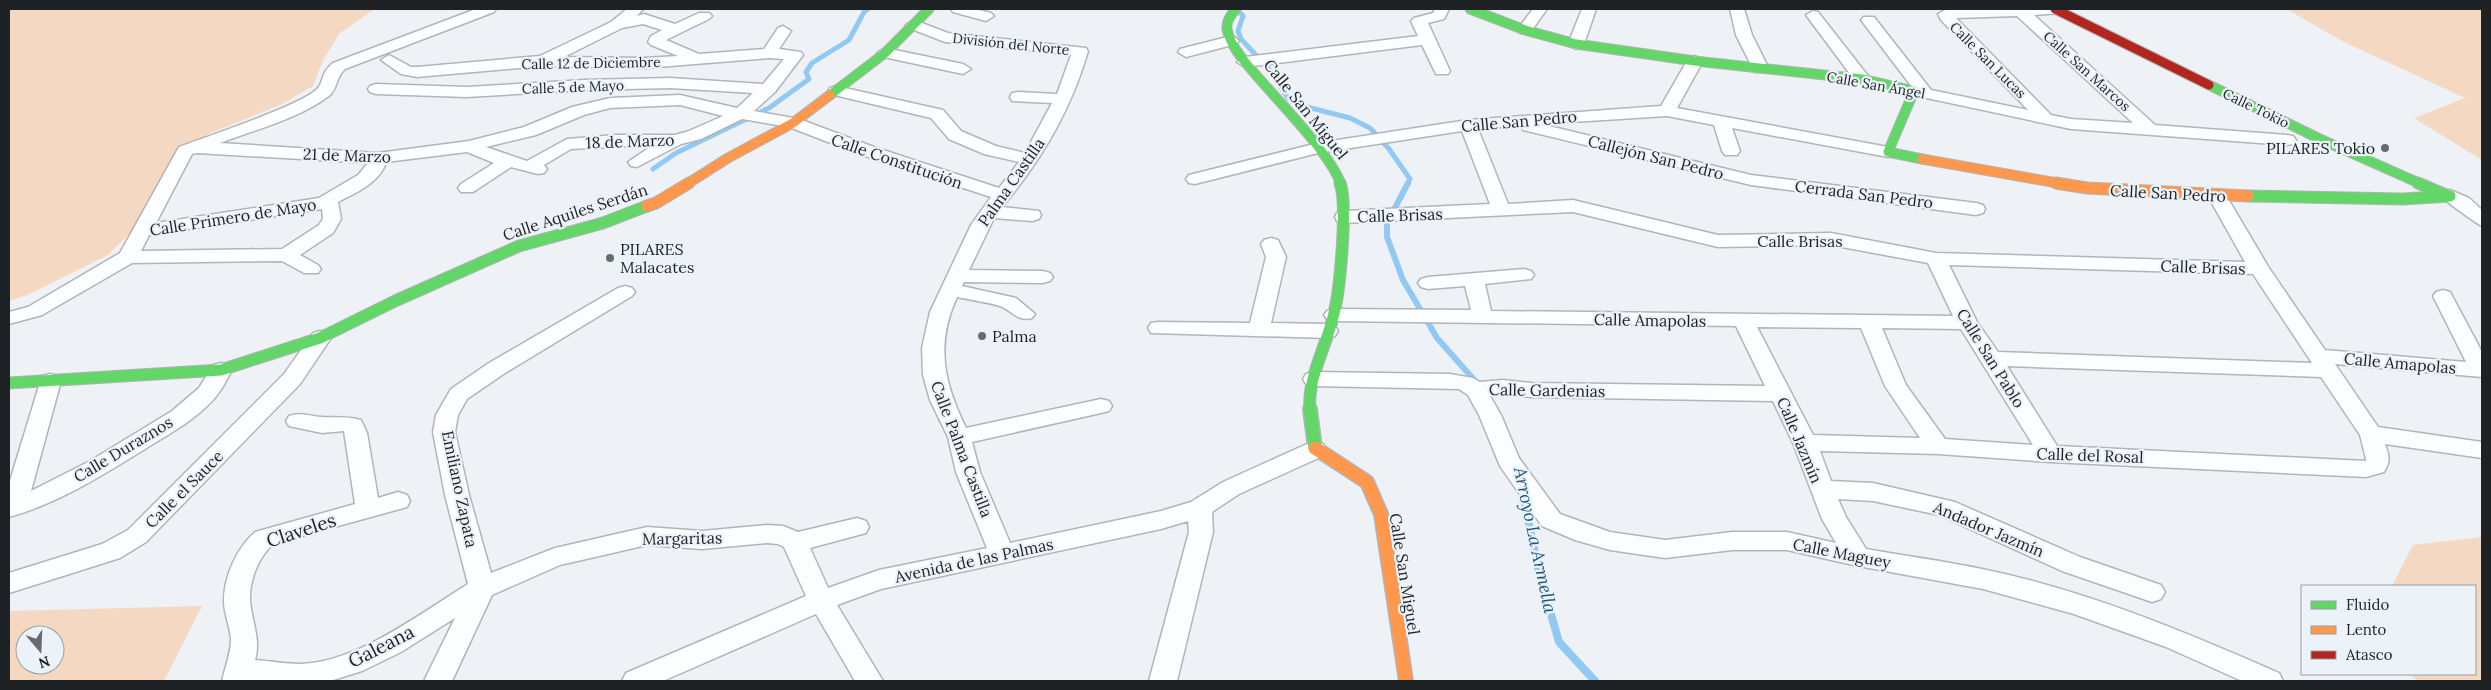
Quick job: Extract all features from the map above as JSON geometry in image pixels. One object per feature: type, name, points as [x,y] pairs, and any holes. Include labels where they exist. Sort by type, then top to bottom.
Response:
[{"type":"street","points":[[128,257],[185,151],[192,146],[241,131],[299,107],[325,91],[331,73],[338,66],[489,9]]},
{"type":"street","points":[[542,61],[616,25],[636,9]]},
{"type":"street","name":"Calle Aquiles Serdán","points":[[9,383],[221,370],[320,338],[395,301],[519,246],[603,223],[656,203],[728,158],[793,123],[885,53],[929,9]]},
{"type":"street","points":[[958,9],[986,16]]},
{"type":"street","name":"Calle San Miguel","points":[[1236,9],[1229,17],[1226,28],[1231,41],[1338,174],[1342,188],[1344,217],[1331,323],[1314,379],[1310,407],[1315,450],[1344,465],[1367,482],[1381,514],[1406,681]]},
{"type":"street","points":[[1442,9],[1439,16],[1419,21],[1426,40],[1442,71]]},
{"type":"street","name":"Calle San Ángel","points":[[1470,9],[1525,30],[1576,44],[1695,61],[1862,79],[2047,120],[2080,125],[2287,140]]},
{"type":"street","points":[[1525,30],[1540,9]]},
{"type":"street","points":[[1576,44],[1589,9]]},
{"type":"street","points":[[1737,9],[1744,35],[1761,69]]},
{"type":"street","name":"Calle San Lucas","points":[[2047,120],[1946,18],[1945,14],[2055,9]]},
{"type":"street","name":"Calle Tokio","points":[[2055,9],[2320,139],[2450,196],[2462,202],[2482,220]]},
{"type":"street","name":"Calle San Marcos","points":[[2022,12],[2151,130]]},
{"type":"street","points":[[700,58],[656,42],[661,36],[704,16]]},
{"type":"street","points":[[1813,16],[1862,79]]},
{"type":"street","points":[[616,25],[644,19],[677,30]]},
{"type":"street","points":[[1868,20],[1920,92],[1888,152]]},
{"type":"street","name":"División del Norte","points":[[914,25],[954,38],[1080,51]]},
{"type":"street","points":[[769,53],[782,31]]},
{"type":"street","points":[[1248,61],[1426,40]]},
{"type":"street","points":[[1186,52],[1231,41]]},
{"type":"street","name":"Palma Castilla","points":[[940,312],[988,212],[1029,159],[1048,129],[1062,99],[1080,51]]},
{"type":"street","name":"Calle 12 de Diciembre","points":[[389,60],[407,71],[417,72],[542,61],[645,63],[769,53],[795,55]]},
{"type":"street","points":[[885,53],[963,70]]},
{"type":"street","name":"18 de Marzo","points":[[508,161],[533,168],[560,148],[575,143],[616,140],[675,140],[695,135],[743,113],[769,89],[795,55]]},
{"type":"street","points":[[1667,111],[1695,61]]},
{"type":"street","name":"Calle 5 de Mayo","points":[[376,89],[467,92],[586,85],[670,83],[769,89]]},
{"type":"street","points":[[836,91],[937,114],[950,130],[959,137],[990,150],[1029,159]]},
{"type":"street","points":[[1018,97],[1062,99]]},
{"type":"street","name":"21 de Marzo","points":[[192,146],[378,158],[469,146],[530,131],[593,106],[642,100],[680,100],[719,110],[743,113]]},
{"type":"street","name":"Calle San Pedro","points":[[1195,179],[1318,148],[1502,120],[1667,111],[2087,188],[2217,196],[2403,199],[2450,196]]},
{"type":"street","name":"Calle Constitución","points":[[743,113],[793,123],[868,151],[1002,195]]},
{"type":"street","name":"Callejón San Pedro","points":[[1502,120],[1752,180]]},
{"type":"street","points":[[1721,120],[1732,151]]},
{"type":"street","points":[[1468,125],[1502,211]]},
{"type":"street","points":[[637,162],[675,140]]},
{"type":"street","points":[[469,146],[508,161]]},
{"type":"street","points":[[324,203],[371,175],[378,167],[378,158]]},
{"type":"street","points":[[467,188],[508,161]]},
{"type":"street","name":"Cerrada San Pedro","points":[[1752,180],[1976,209]]},
{"type":"street","points":[[2217,196],[2259,268],[2371,434],[2482,450]]},
{"type":"street","points":[[286,255],[326,229],[332,220],[331,206],[324,203]]},
{"type":"street","name":"Calle Primero de Mayo","points":[[141,231],[324,203]]},
{"type":"street","name":"Calle Brisas","points":[[1344,217],[1502,211],[1573,206],[1718,242],[1831,239],[1936,259],[2259,268]]},
{"type":"street","points":[[988,212],[1032,215]]},
{"type":"street","points":[[1259,328],[1276,257],[1271,244]]},
{"type":"street","points":[[9,318],[35,311],[128,257],[286,255],[311,269]]},
{"type":"street","name":"Calle San Pablo","points":[[1936,259],[1967,323],[1992,359],[2050,454]]},
{"type":"street","points":[[1428,283],[1524,275]]},
{"type":"street","points":[[953,283],[1043,277]]},
{"type":"street","points":[[1473,278],[1483,318]]},
{"type":"street","points":[[953,283],[1009,302],[1025,314]]},
{"type":"street","name":"Emiliano Zapata","points":[[482,588],[444,432],[447,415],[459,394],[497,368],[625,292]]},
{"type":"street","points":[[2442,296],[2482,370]]},
{"type":"street","name":"Calle Palma Castilla","points":[[940,312],[933,348],[934,375],[941,400],[960,437],[968,472],[1002,553]]},
{"type":"street","name":"Calle Amapolas","points":[[1158,328],[1259,328],[1412,317],[1967,323]]},
{"type":"street","points":[[1868,321],[1896,386],[1938,446]]},
{"type":"street","name":"Calle Jazmín","points":[[1744,322],[1805,443],[1834,519],[1858,557]]},
{"type":"street","name":"Calle el Sauce","points":[[9,583],[111,551],[137,536],[188,482],[292,379],[320,338]]},
{"type":"street","name":"Calle Amapolas","points":[[1992,359],[2322,363],[2482,370]]},
{"type":"street","name":"Calle Duraznos","points":[[11,507],[60,486],[111,460],[167,424],[191,408],[208,392],[221,370]]},
{"type":"street","name":"Calle Gardenias","points":[[1314,379],[1450,381],[1484,389],[1781,394]]},
{"type":"street","points":[[11,507],[50,381]]},
{"type":"street","name":"Calle Maguey","points":[[1484,389],[1490,414],[1508,460],[1551,520],[1584,534],[1610,541],[1665,550],[1760,539],[1788,541],[1858,557],[1983,579],[2078,605],[2175,639],[2269,681]]},
{"type":"street","points":[[960,437],[1102,406]]},
{"type":"street","points":[[297,420],[322,425],[340,423],[353,425],[356,433],[362,482],[368,509]]},
{"type":"street","name":"Calle del Rosal","points":[[1805,443],[1938,446],[2050,454],[2366,468],[2376,466],[2378,459],[2371,434]]},
{"type":"street","name":"Avenida de las Palmas","points":[[636,681],[821,600],[879,580],[1161,520],[1200,508],[1231,488],[1315,450]]},
{"type":"street","name":"Andador Jazmín","points":[[1822,489],[1873,492],[1946,508],[2070,564],[2152,592]]},
{"type":"street","name":"Claveles","points":[[238,675],[244,639],[237,600],[244,566],[253,548],[264,538],[398,501]]},
{"type":"street","points":[[1163,681],[1201,532],[1200,508]]},
{"type":"street","points":[[857,527],[795,542],[803,564],[821,600],[868,681]]},
{"type":"street","name":"Margaritas","points":[[482,588],[555,556],[647,536],[702,540],[767,534],[783,535],[795,542]]},
{"type":"street","points":[[438,681],[482,588]]},
{"type":"street","name":"Galeana","points":[[238,675],[301,675],[327,671],[352,663],[391,644],[482,588]]},
{"type":"shaded area","points":[[9,9],[375,9],[340,33],[323,60],[313,86],[280,105],[208,134],[193,153],[161,202],[108,255],[27,295],[9,301]]},
{"type":"shaded area","points":[[2286,9],[2482,9],[2482,160],[2414,118],[2465,98],[2344,42]]},
{"type":"shaded area","points":[[2482,537],[2482,681],[2418,681],[2409,675],[2476,675],[2476,585],[2393,585],[2413,545]]},
{"type":"shaded area","points":[[202,606],[164,681],[9,681],[9,611]]},
{"type":"waterway","points":[[653,169],[676,153],[769,108],[809,79],[806,72],[812,63],[849,40],[864,12],[868,9]]},
{"type":"waterway","name":"Arroyo La Armella","points":[[1237,9],[1243,16],[1238,31],[1241,39],[1268,68],[1288,98],[1303,106],[1350,118],[1370,128],[1389,149],[1410,179],[1407,184]]},
{"type":"waterway","name":"Arroyo La Armella","points":[[1408,183],[1387,223],[1387,237],[1403,280],[1437,338],[1477,383]]},
{"type":"waterway","name":"Arroyo La Armella","points":[[1523,494],[1538,569],[1559,642],[1595,681]]},
{"type":"traffic: fast","points":[[830,95],[885,53],[929,9]]},
{"type":"traffic: fast","points":[[1236,9],[1229,17],[1227,28],[1231,41],[1245,62],[1318,148],[1337,174],[1342,188],[1344,217],[1334,315],[1311,390],[1310,407],[1315,448]]},
{"type":"traffic: fast","points":[[1470,9],[1525,30],[1576,44],[1695,61],[1862,79],[1914,91],[1888,152],[1922,159]]},
{"type":"traffic: fast","points":[[2209,85],[2320,139],[2446,195]]},
{"type":"traffic: fast","points":[[2248,196],[2403,199],[2450,196]]},
{"type":"traffic: fast","points":[[9,383],[221,370],[320,338],[395,301],[519,246],[603,223],[647,206]]},
{"type":"traffic: slow","points":[[647,206],[656,203],[728,158],[793,123],[830,95]]},
{"type":"traffic: slow","points":[[1922,159],[2087,188],[2248,196]]},
{"type":"traffic: slow","points":[[1315,448],[1367,482],[1381,514],[1406,681]]},
{"type":"traffic: jam","points":[[2055,9],[2209,85]]},
{"type":"place","name":"PILARES Tokio","points":[[2385,148]]},
{"type":"place","name":"PILARES Malacates","points":[[610,258]]},
{"type":"place","name":"Palma","points":[[982,336]]}]
